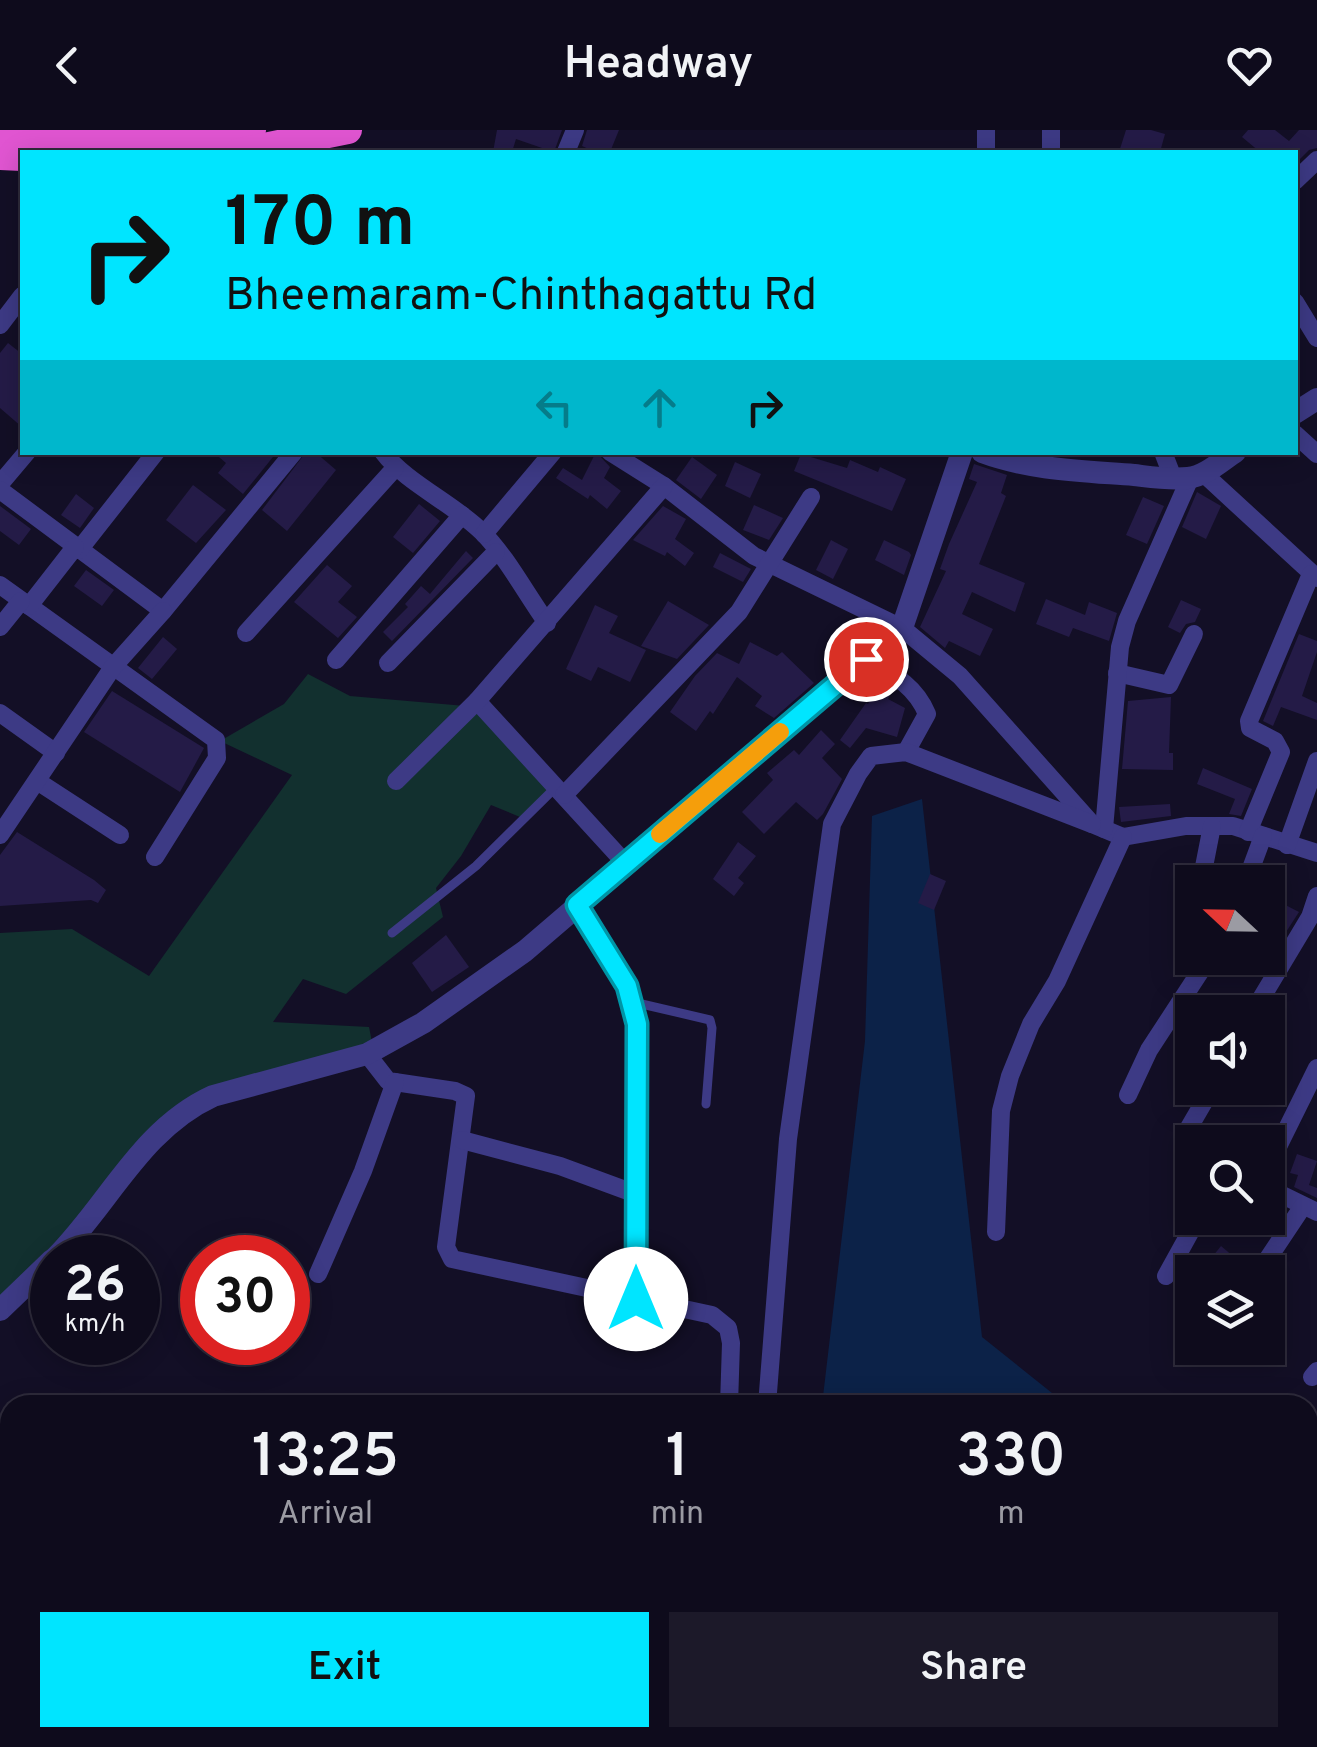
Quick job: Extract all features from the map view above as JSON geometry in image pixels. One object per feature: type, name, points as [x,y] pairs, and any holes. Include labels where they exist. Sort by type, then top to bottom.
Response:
[{"type":"highway","points":[[0,135],[169,146],[252,130]]},
{"type":"highway","points":[[249,150],[348,130]]},
{"type":"street","points":[[1298,178],[1317,160]]},
{"type":"street","points":[[0,325],[20,299]]},
{"type":"street","points":[[1298,307],[1317,338]]},
{"type":"street","points":[[1298,437],[1317,454]]},
{"type":"street","points":[[25,455],[0,487],[163,611]]},
{"type":"street","points":[[0,627],[77,549],[154,455]]},
{"type":"street","points":[[0,835],[114,667],[292,455]]},
{"type":"street","points":[[385,455],[395,468],[438,496],[484,534],[547,623]]},
{"type":"street","points":[[484,534],[550,455]]},
{"type":"street","points":[[615,455],[664,486],[754,556],[902,628],[960,676],[1098,827]]},
{"type":"street","points":[[74,1235],[147,1145],[191,1106],[214,1096],[366,1054],[396,1040],[525,950],[902,628],[961,455]]},
{"type":"street","points":[[996,455],[1070,470],[1188,477],[1228,455]]},
{"type":"street","points":[[1166,455],[1314,577],[1249,721],[1250,728],[1276,741],[1281,752],[1250,865]]},
{"type":"street","points":[[246,633],[395,468]]},
{"type":"street","points":[[1098,827],[1127,621],[1188,477]]},
{"type":"street","points":[[396,781],[547,623],[664,486]]},
{"type":"street","points":[[560,791],[739,612],[812,497]]},
{"type":"street","points":[[336,660],[462,516]]},
{"type":"street","points":[[388,663],[496,552]]},
{"type":"street","points":[[0,585],[216,740],[217,758],[156,856]]},
{"type":"street","points":[[1117,673],[1170,685],[1194,634]]},
{"type":"street","points":[[866,659],[899,678],[920,697],[927,714],[906,752]]},
{"type":"street","points":[[477,700],[626,864]]},
{"type":"street","points":[[0,712],[56,753]]},
{"type":"street","points":[[768,1395],[788,1139],[832,824],[872,756],[906,752],[1123,836],[1186,826],[1233,826],[1317,853]]},
{"type":"street","points":[[1287,844],[1317,761]]},
{"type":"street","points":[[36,781],[120,835]]},
{"type":"street","points":[[1204,865],[1212,826]]},
{"type":"street","points":[[996,1232],[1001,1111],[1010,1076],[1123,836]]},
{"type":"street","points":[[1263,995],[1310,917],[1317,896]]},
{"type":"street","points":[[577,905],[617,968],[633,1002],[637,1024],[636,1299]]},
{"type":"street","points":[[1128,1094],[1148,1050],[1198,975]]},
{"type":"street","points":[[366,1054],[382,1078],[466,1096],[446,1247],[452,1259],[712,1315],[723,1321],[731,1343],[729,1395]]},
{"type":"street","points":[[1285,1133],[1317,1068]]},
{"type":"street","points":[[318,1274],[363,1171],[395,1082]]},
{"type":"street","points":[[462,1140],[560,1166],[636,1194]]},
{"type":"street","points":[[1273,1255],[1310,1209],[1285,1196]]},
{"type":"street","points":[[1166,1276],[1189,1235]]},
{"type":"street","points":[[0,1310],[30,1282]]},
{"type":"lane","points":[[392,933],[476,866],[560,791]]},
{"type":"lane","points":[[633,1002],[710,1020],[706,1104]]},
{"type":"green space","points":[[308,674],[350,696],[477,707],[552,791],[520,817],[491,805],[461,856],[436,888],[443,917],[346,994],[303,979],[273,1022],[369,1027],[373,1047],[192,1099],[66,1235],[30,1235],[30,1274],[0,1306],[0,933],[72,929],[149,976],[292,775],[220,741],[284,704]]},
{"type":"water","points":[[922,799],[982,1337],[1054,1395],[823,1395],[865,1041],[872,816]]},
{"type":"building","points":[[497,130],[562,130],[555,150],[541,150],[516,139],[513,150],[493,150]]},
{"type":"building","points":[[587,130],[619,130],[611,150],[582,146]]},
{"type":"building","points":[[1126,130],[1165,134],[1161,150],[1120,150]]},
{"type":"building","points":[[1248,130],[1275,130],[1289,141],[1299,130],[1317,130],[1317,148],[1298,161],[1298,150],[1258,150],[1242,137]]},
{"type":"building","points":[[8,343],[20,352],[20,425],[0,408],[0,353]]},
{"type":"building","points":[[217,455],[275,455],[243,494],[218,473],[226,463]]},
{"type":"building","points":[[304,455],[318,455],[336,470],[287,531],[262,510]]},
{"type":"building","points":[[594,455],[599,455],[610,467],[604,478],[621,491],[607,509],[590,495],[588,499],[556,478],[563,468],[582,480]]},
{"type":"building","points":[[801,455],[804,455],[847,468],[850,460],[878,472],[880,467],[906,479],[892,511],[794,471]]},
{"type":"building","points":[[692,457],[717,475],[701,499],[676,480]]},
{"type":"building","points":[[735,462],[761,474],[750,498],[725,486]]},
{"type":"building","points":[[974,464],[1007,475],[1001,493],[1006,496],[979,564],[1025,583],[1015,612],[972,592],[962,614],[993,629],[980,656],[949,641],[945,648],[920,627],[946,571],[940,569],[977,482],[969,479]]},
{"type":"building","points":[[193,485],[226,510],[196,543],[166,520]]},
{"type":"building","points":[[1197,492],[1221,506],[1206,539],[1182,527]]},
{"type":"building","points":[[76,494],[94,508],[80,528],[61,515]]},
{"type":"building","points":[[1143,497],[1164,506],[1147,544],[1126,535]]},
{"type":"building","points":[[419,504],[440,521],[413,553],[393,537]]},
{"type":"building","points":[[754,505],[783,518],[769,540],[743,530]]},
{"type":"building","points":[[0,506],[31,529],[19,545],[0,531]]},
{"type":"building","points":[[663,506],[686,519],[675,539],[694,553],[685,566],[667,552],[665,556],[633,540]]},
{"type":"building","points":[[831,540],[848,549],[833,579],[816,570]]},
{"type":"building","points":[[884,540],[911,555],[904,575],[875,560]]},
{"type":"building","points":[[466,551],[473,558],[392,641],[383,632],[408,607],[405,604],[421,586],[430,594]]},
{"type":"building","points":[[720,553],[751,569],[743,582],[713,567]]},
{"type":"building","points":[[327,565],[352,586],[338,602],[357,617],[338,638],[294,602]]},
{"type":"building","points":[[86,570],[114,590],[102,606],[74,586]]},
{"type":"building","points":[[1046,599],[1085,615],[1089,602],[1117,613],[1109,641],[1073,628],[1069,637],[1036,624]]},
{"type":"building","points":[[1181,600],[1201,609],[1195,622],[1186,624],[1180,633],[1168,627]]},
{"type":"building","points":[[668,601],[709,625],[677,659],[641,646]]},
{"type":"building","points":[[595,605],[618,616],[609,633],[646,650],[630,682],[598,667],[591,681],[566,669]]},
{"type":"building","points":[[1299,634],[1317,641],[1302,696],[1317,703],[1317,720],[1281,707],[1273,726],[1263,721]]},
{"type":"building","points":[[163,637],[177,649],[152,679],[138,668]]},
{"type":"building","points":[[750,642],[777,656],[782,652],[814,683],[774,718],[755,706],[762,696],[737,677],[713,714],[710,711],[696,731],[670,712],[717,653],[739,664]]},
{"type":"building","points":[[878,686],[891,693],[888,699],[905,708],[897,737],[866,728],[850,748],[840,740]]},
{"type":"building","points":[[112,691],[204,748],[180,792],[84,732]]},
{"type":"building","points":[[1171,697],[1169,753],[1173,753],[1173,770],[1122,769],[1128,701]]},
{"type":"building","points":[[821,730],[835,744],[822,758],[842,779],[823,814],[817,820],[796,802],[764,834],[742,812],[773,780],[767,773],[794,750],[799,755]]},
{"type":"building","points":[[1203,768],[1252,789],[1241,816],[1229,814],[1235,799],[1197,784]]},
{"type":"building","points":[[1170,804],[1171,816],[1121,822],[1119,807]]},
{"type":"building","points":[[17,832],[106,890],[98,903],[91,900],[0,906],[0,855]]},
{"type":"building","points":[[738,842],[756,856],[738,878],[744,883],[734,896],[713,879]]},
{"type":"building","points":[[930,874],[946,881],[934,910],[918,903]]},
{"type":"building","points":[[1285,905],[1299,912],[1285,931]]},
{"type":"building","points":[[446,935],[469,967],[432,992],[412,963]]},
{"type":"building","points":[[1297,1154],[1317,1161],[1309,1185],[1317,1188],[1317,1198],[1294,1187],[1298,1175],[1290,1173]]},
{"type":"building","points":[[1221,1246],[1232,1255],[1214,1255]]},
{"type":"slow traffic","points":[[660,834],[780,732]]},
{"type":"route","points":[[636,1299],[637,1024],[627,986],[577,905],[866,659]]}]
